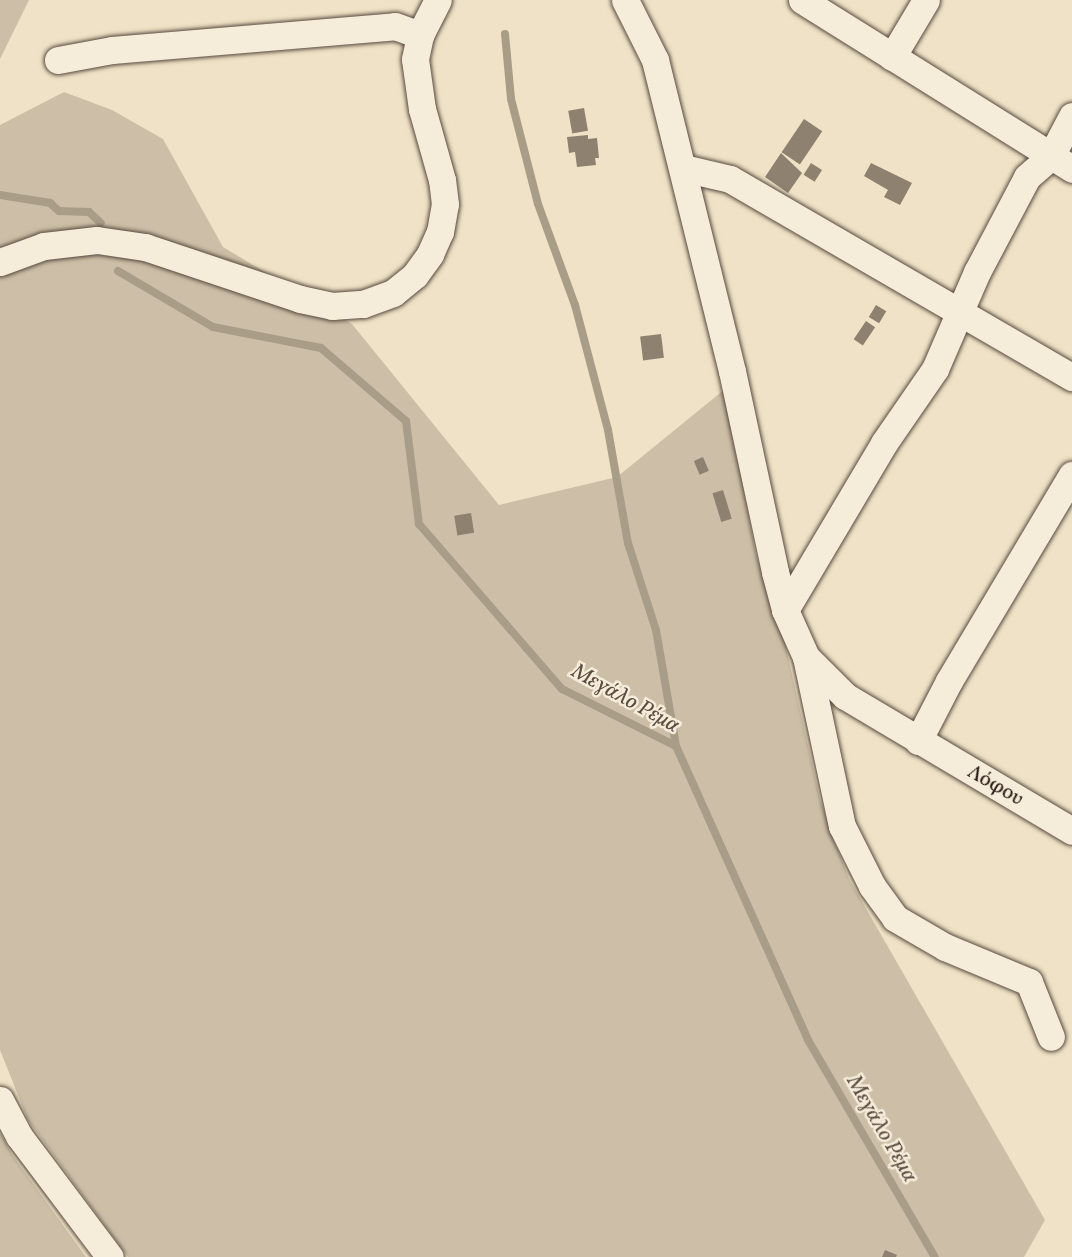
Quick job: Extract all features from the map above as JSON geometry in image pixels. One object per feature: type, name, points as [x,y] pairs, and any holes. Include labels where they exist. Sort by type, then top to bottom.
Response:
[{"type":"street","points":[[0,262],[44,246],[97,240],[145,247],[300,299],[332,306],[363,304],[393,293],[415,274],[430,254],[440,232],[445,204],[417,81],[415,59],[420,35],[438,0]]},
{"type":"street","points":[[625,0],[655,60],[683,168],[785,610],[807,657],[842,826],[872,886],[895,918],[945,947],[1029,982],[1052,1037]]},
{"type":"street","points":[[802,0],[1062,162]]},
{"type":"street","points":[[892,57],[926,0]]},
{"type":"street","points":[[58,60],[112,50],[395,26],[420,35]]},
{"type":"street","points":[[1062,162],[1072,116]]},
{"type":"street","points":[[785,610],[884,442],[935,369],[961,314],[977,272],[1027,177],[1062,162]]},
{"type":"street","points":[[683,168],[730,179],[847,248],[877,261],[961,314],[1072,377]]},
{"type":"street","points":[[918,741],[955,671],[1072,475]]},
{"type":"street","name":"Λόφου","points":[[807,657],[845,696],[1072,831]]},
{"type":"street","points":[[0,1100],[19,1136],[110,1257]]},
{"type":"shaded area","points":[[0,0],[29,0],[0,59]]},
{"type":"shaded area","points":[[64,92],[112,110],[163,139],[223,247],[352,324],[499,505],[617,477],[725,389],[756,555],[782,630],[820,799],[834,840],[849,879],[1045,1220],[1024,1257],[128,1257],[28,1120],[0,1050],[0,263],[67,240],[0,247],[0,125]]},
{"type":"shaded area","points":[[0,1133],[13,1156],[86,1257],[0,1257]]},
{"type":"building","points":[[584,108],[588,131],[572,133],[568,111]]},
{"type":"building","points":[[804,119],[822,131],[800,164],[782,152]]},
{"type":"building","points":[[588,135],[588,139],[597,138],[599,158],[595,158],[596,165],[577,167],[575,152],[569,153],[567,137]]},
{"type":"building","points":[[781,153],[802,173],[788,193],[765,177]]},
{"type":"building","points":[[811,163],[822,170],[815,182],[804,175]]},
{"type":"building","points":[[871,163],[912,183],[900,205],[884,197],[888,190],[864,176]]},
{"type":"building","points":[[876,305],[886,311],[879,323],[869,317]]},
{"type":"building","points":[[866,321],[875,327],[863,345],[854,339]]},
{"type":"building","points":[[661,334],[664,358],[643,360],[640,337]]},
{"type":"building","points":[[703,457],[709,471],[700,475],[694,461]]},
{"type":"building","points":[[723,490],[732,519],[721,522],[712,493]]},
{"type":"building","points":[[471,513],[474,533],[457,535],[454,516]]},
{"type":"building","points":[[885,1250],[897,1255],[896,1257],[882,1257]]},
{"type":"waterway","points":[[505,34],[511,99],[538,204],[575,305],[608,430],[628,543],[656,630],[676,746]]},
{"type":"waterway","name":"Μεγάλο Ρέμα","points":[[0,195],[50,203],[59,211],[89,212],[101,223]]},
{"type":"waterway","name":"Μεγάλο Ρέμα","points":[[118,271],[213,327],[321,348],[406,421],[419,524],[562,689],[676,746],[808,1040],[935,1257]]}]
